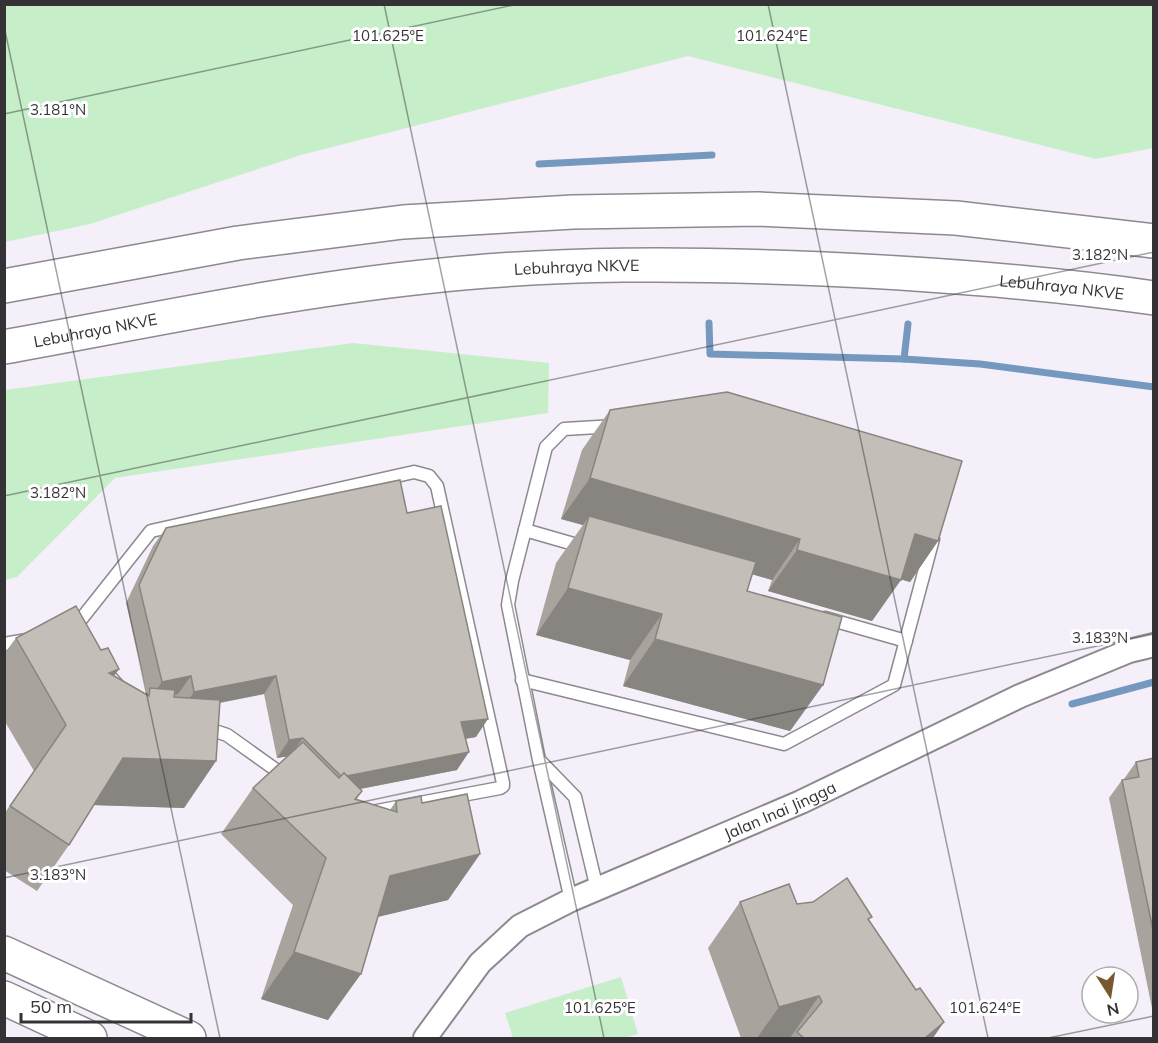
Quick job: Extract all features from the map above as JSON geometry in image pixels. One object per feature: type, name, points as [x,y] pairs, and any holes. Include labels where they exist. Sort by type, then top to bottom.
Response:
[{"type":"main road","points":[[4,286],[238,243],[404,222],[573,212],[758,209],[956,218],[1154,241]]},
{"type":"main road","name":"Lebuhraya NKVE","points":[[4,347],[278,297],[422,277],[572,265],[758,266],[939,274],[1154,298]]},
{"type":"main road","points":[[4,953],[189,1038]]},
{"type":"main road","points":[[4,998],[90,1038]]},
{"type":"street","name":"Jalan Inai Jingga","points":[[425,1038],[436,1028],[480,963],[520,926],[571,900],[801,802],[1020,696],[1129,651],[1154,645]]},
{"type":"lane","points":[[571,900],[539,760],[508,605],[546,447],[564,429],[631,425]]},
{"type":"lane","points":[[414,472],[429,476],[437,486],[503,786],[350,816],[339,815],[227,735],[134,704],[65,633],[151,531],[414,472]]},
{"type":"lane","points":[[522,680],[784,744],[894,685],[937,523]]},
{"type":"lane","points":[[525,530],[592,549]]},
{"type":"lane","points":[[816,615],[906,641]]},
{"type":"lane","points":[[4,644],[38,638]]},
{"type":"lane","points":[[539,760],[575,796],[597,889]]},
{"type":"green space","points":[[4,5],[1153,5],[1153,148],[1096,159],[688,56],[301,155],[90,224],[5,242]]},
{"type":"green space","points":[[353,343],[549,363],[548,413],[115,478],[17,577],[5,580],[5,390]]},
{"type":"green space","points":[[621,977],[638,1034],[624,1038],[513,1038],[505,1013]]},
{"type":"building","points":[[727,392],[962,461],[938,541],[915,534],[901,580],[797,550],[800,539],[590,478],[610,410]]},
{"type":"building","points":[[400,480],[407,513],[441,506],[488,719],[461,722],[469,752],[347,776],[344,773],[341,776],[303,738],[289,740],[276,676],[194,692],[191,676],[162,682],[139,585],[166,528]]},
{"type":"building","points":[[589,516],[756,562],[747,591],[842,617],[823,685],[655,639],[662,614],[568,588]]},
{"type":"building","points":[[76,606],[101,650],[108,648],[119,669],[109,673],[149,696],[150,688],[175,690],[174,697],[220,700],[216,761],[123,758],[69,845],[10,806],[66,725],[16,638]]},
{"type":"building","points":[[303,742],[339,778],[344,773],[362,791],[355,799],[397,812],[396,801],[421,796],[422,803],[467,794],[480,854],[390,876],[361,974],[294,952],[326,858],[253,788]]},
{"type":"building","points":[[1154,758],[1154,935],[1122,780],[1139,777],[1136,762]]},
{"type":"building","points":[[847,878],[872,917],[868,919],[916,990],[920,988],[944,1022],[925,1038],[804,1038],[797,1032],[822,1002],[819,996],[779,1007],[740,902],[789,884],[797,904],[813,902]]},
{"type":"waterway","points":[[539,164],[712,155]]},
{"type":"waterway","points":[[709,323],[710,354],[904,359],[980,364],[1154,387]]},
{"type":"waterway","points":[[904,359],[908,324]]},
{"type":"waterway","points":[[1072,704],[1154,682]]}]
